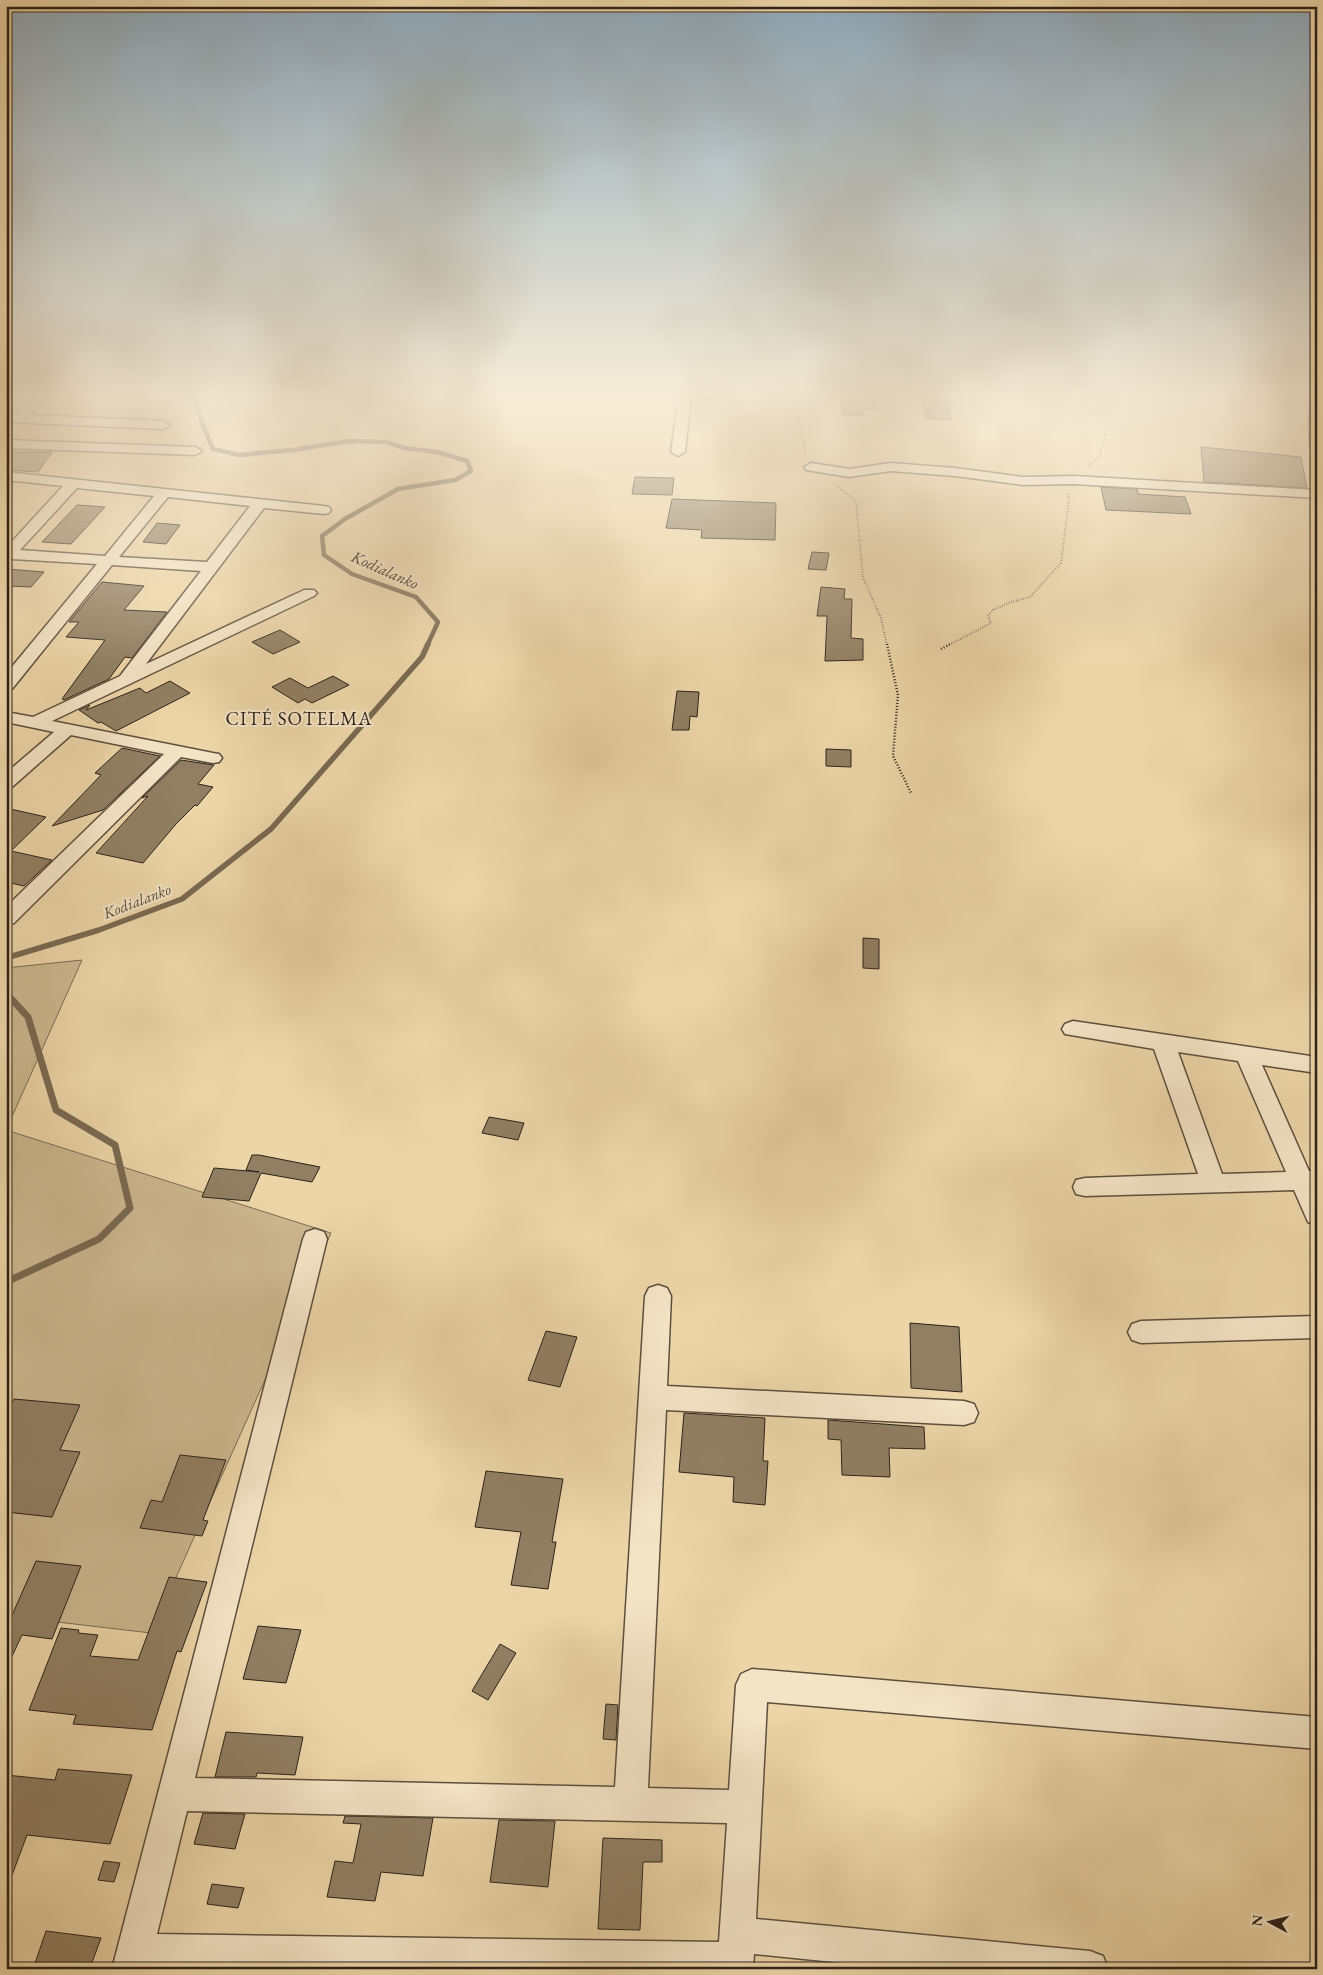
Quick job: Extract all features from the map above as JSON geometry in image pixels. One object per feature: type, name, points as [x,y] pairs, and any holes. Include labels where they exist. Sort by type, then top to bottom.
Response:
[{"type":"street","points":[[7,555],[74,483]]},
{"type":"street","points":[[76,483],[324,510]]},
{"type":"street","points":[[1129,483],[1317,494]]},
{"type":"street","points":[[6,685],[164,493]]},
{"type":"street","points":[[126,679],[260,503]]},
{"type":"street","points":[[7,555],[212,567]]},
{"type":"street","points":[[34,722],[309,593]]},
{"type":"street","points":[[6,717],[213,758]]},
{"type":"street","points":[[6,783],[67,729]]},
{"type":"street","points":[[7,918],[178,750]]},
{"type":"street","points":[[1074,1029],[1317,1065]]},
{"type":"street","points":[[1162,1042],[1213,1183]]},
{"type":"street","points":[[1246,1055],[1309,1180],[1317,1215]]},
{"type":"street","points":[[1085,1187],[1309,1180]]},
{"type":"street","points":[[315,1239],[132,1960],[736,1955],[1090,1969]]},
{"type":"street","points":[[631,1804],[658,1296]]},
{"type":"street","points":[[1141,1332],[1317,1327]]},
{"type":"street","points":[[652,1397],[964,1413]]},
{"type":"street","points":[[736,1955],[752,1685],[1317,1733]]},
{"type":"street","points":[[174,1794],[745,1807]]},
{"type":"path","points":[[832,483],[856,501],[863,578],[881,618],[898,695],[892,756],[911,793]]},
{"type":"path","points":[[941,649],[991,623],[988,616],[994,610],[1011,602],[1030,597],[1061,563],[1069,499],[1066,488],[1071,483]]},
{"type":"shaded area","points":[[82,960],[6,1130],[6,968]]},
{"type":"shaded area","points":[[6,1130],[331,1233],[151,1633],[6,1616]]},
{"type":"building","points":[[634,483],[673,483],[672,495],[632,494]]},
{"type":"building","points":[[1224,483],[1306,483],[1307,488]]},
{"type":"building","points":[[1101,487],[1137,489],[1138,494],[1185,497],[1191,514],[1106,510]]},
{"type":"building","points":[[672,499],[776,503],[775,540],[701,538],[702,530],[666,528]]},
{"type":"building","points":[[77,505],[105,507],[71,544],[42,542]]},
{"type":"building","points":[[157,523],[180,525],[166,544],[143,542]]},
{"type":"building","points":[[812,552],[829,553],[826,570],[808,569]]},
{"type":"building","points":[[6,569],[44,572],[31,587],[6,586]]},
{"type":"building","points":[[102,582],[144,586],[124,610],[167,612],[132,658],[125,657],[109,679],[64,700],[62,699],[105,640],[66,637],[79,622],[69,622]]},
{"type":"building","points":[[821,587],[845,589],[844,599],[852,599],[851,638],[863,639],[863,660],[825,661],[827,616],[817,616]]},
{"type":"building","points":[[280,630],[300,642],[273,654],[252,642]]},
{"type":"building","points":[[333,676],[349,685],[312,703],[305,699],[298,703],[272,687],[290,678],[308,688]]},
{"type":"building","points":[[170,681],[190,693],[116,731],[101,722],[98,723],[79,710],[90,705],[86,710],[140,688],[146,693]]},
{"type":"building","points":[[677,691],[699,692],[697,717],[690,716],[689,730],[672,730]]},
{"type":"building","points":[[122,748],[160,756],[103,810],[52,826],[101,775],[95,773]]},
{"type":"building","points":[[826,749],[851,750],[851,767],[826,766]]},
{"type":"building","points":[[181,760],[214,765],[198,784],[213,787],[197,806],[195,805],[176,824],[143,863],[96,853],[148,796],[142,798]]},
{"type":"building","points":[[6,808],[46,817],[11,851],[52,860],[24,886],[6,882]]},
{"type":"building","points":[[863,938],[879,939],[879,969],[863,968]]},
{"type":"building","points":[[489,1117],[524,1123],[518,1140],[482,1133]]},
{"type":"building","points":[[252,1155],[320,1167],[312,1182],[261,1173],[249,1201],[202,1197],[214,1168],[259,1172],[246,1170]]},
{"type":"building","points":[[910,1323],[959,1327],[962,1392],[911,1388]]},
{"type":"building","points":[[546,1331],[577,1337],[560,1387],[528,1380]]},
{"type":"building","points":[[14,1399],[80,1405],[60,1450],[80,1452],[52,1517],[6,1512],[6,1414]]},
{"type":"building","points":[[684,1413],[765,1418],[763,1461],[768,1461],[765,1505],[733,1502],[734,1477],[679,1472]]},
{"type":"building","points":[[828,1420],[924,1427],[925,1449],[889,1448],[890,1477],[842,1475],[841,1440],[828,1439]]},
{"type":"building","points":[[180,1455],[226,1460],[203,1520],[208,1521],[202,1536],[140,1528],[151,1500],[162,1502]]},
{"type":"building","points":[[486,1471],[563,1479],[552,1542],[556,1542],[548,1589],[511,1585],[521,1532],[475,1527]]},
{"type":"building","points":[[36,1561],[81,1566],[52,1639],[22,1635],[6,1669],[6,1629]]},
{"type":"building","points":[[169,1577],[207,1582],[181,1652],[177,1651],[152,1730],[73,1724],[76,1715],[29,1710],[61,1628],[79,1630],[78,1633],[98,1635],[90,1656],[138,1660]]},
{"type":"building","points":[[258,1626],[301,1630],[286,1683],[243,1679]]},
{"type":"building","points":[[500,1644],[516,1653],[488,1700],[472,1691]]},
{"type":"building","points":[[606,1704],[618,1705],[616,1740],[603,1739]]},
{"type":"building","points":[[226,1732],[303,1737],[295,1775],[257,1773],[256,1777],[215,1777]]},
{"type":"building","points":[[58,1769],[132,1775],[110,1844],[27,1835],[8,1886],[6,1886],[6,1775],[55,1780]]},
{"type":"building","points":[[203,1813],[245,1814],[235,1849],[194,1844]]},
{"type":"building","points":[[345,1816],[433,1818],[423,1876],[381,1872],[375,1901],[327,1897],[335,1861],[353,1863],[361,1824],[343,1823]]},
{"type":"building","points":[[499,1820],[555,1821],[548,1887],[490,1882]]},
{"type":"building","points":[[603,1838],[662,1840],[662,1862],[643,1862],[640,1930],[598,1929]]},
{"type":"building","points":[[104,1861],[120,1863],[114,1882],[98,1880]]},
{"type":"building","points":[[212,1884],[244,1888],[238,1908],[207,1904]]},
{"type":"building","points":[[46,1931],[101,1938],[90,1968],[73,1965],[72,1969],[33,1969]]},
{"type":"waterway","name":"Kodialanko","points":[[427,646],[438,622],[416,597],[352,574],[324,555],[322,536],[345,519],[398,489],[435,483]]},
{"type":"waterway","name":"Kodialanko","points":[[6,958],[99,930],[182,899],[271,829],[422,657],[428,644]]},
{"type":"waterway","name":"Kodialanko","points":[[6,993],[28,1017],[56,1110],[115,1145],[130,1208],[99,1239],[6,1282]]},
{"type":"district","name":"CITÉ SOTELMA","points":[[299,718]]}]
